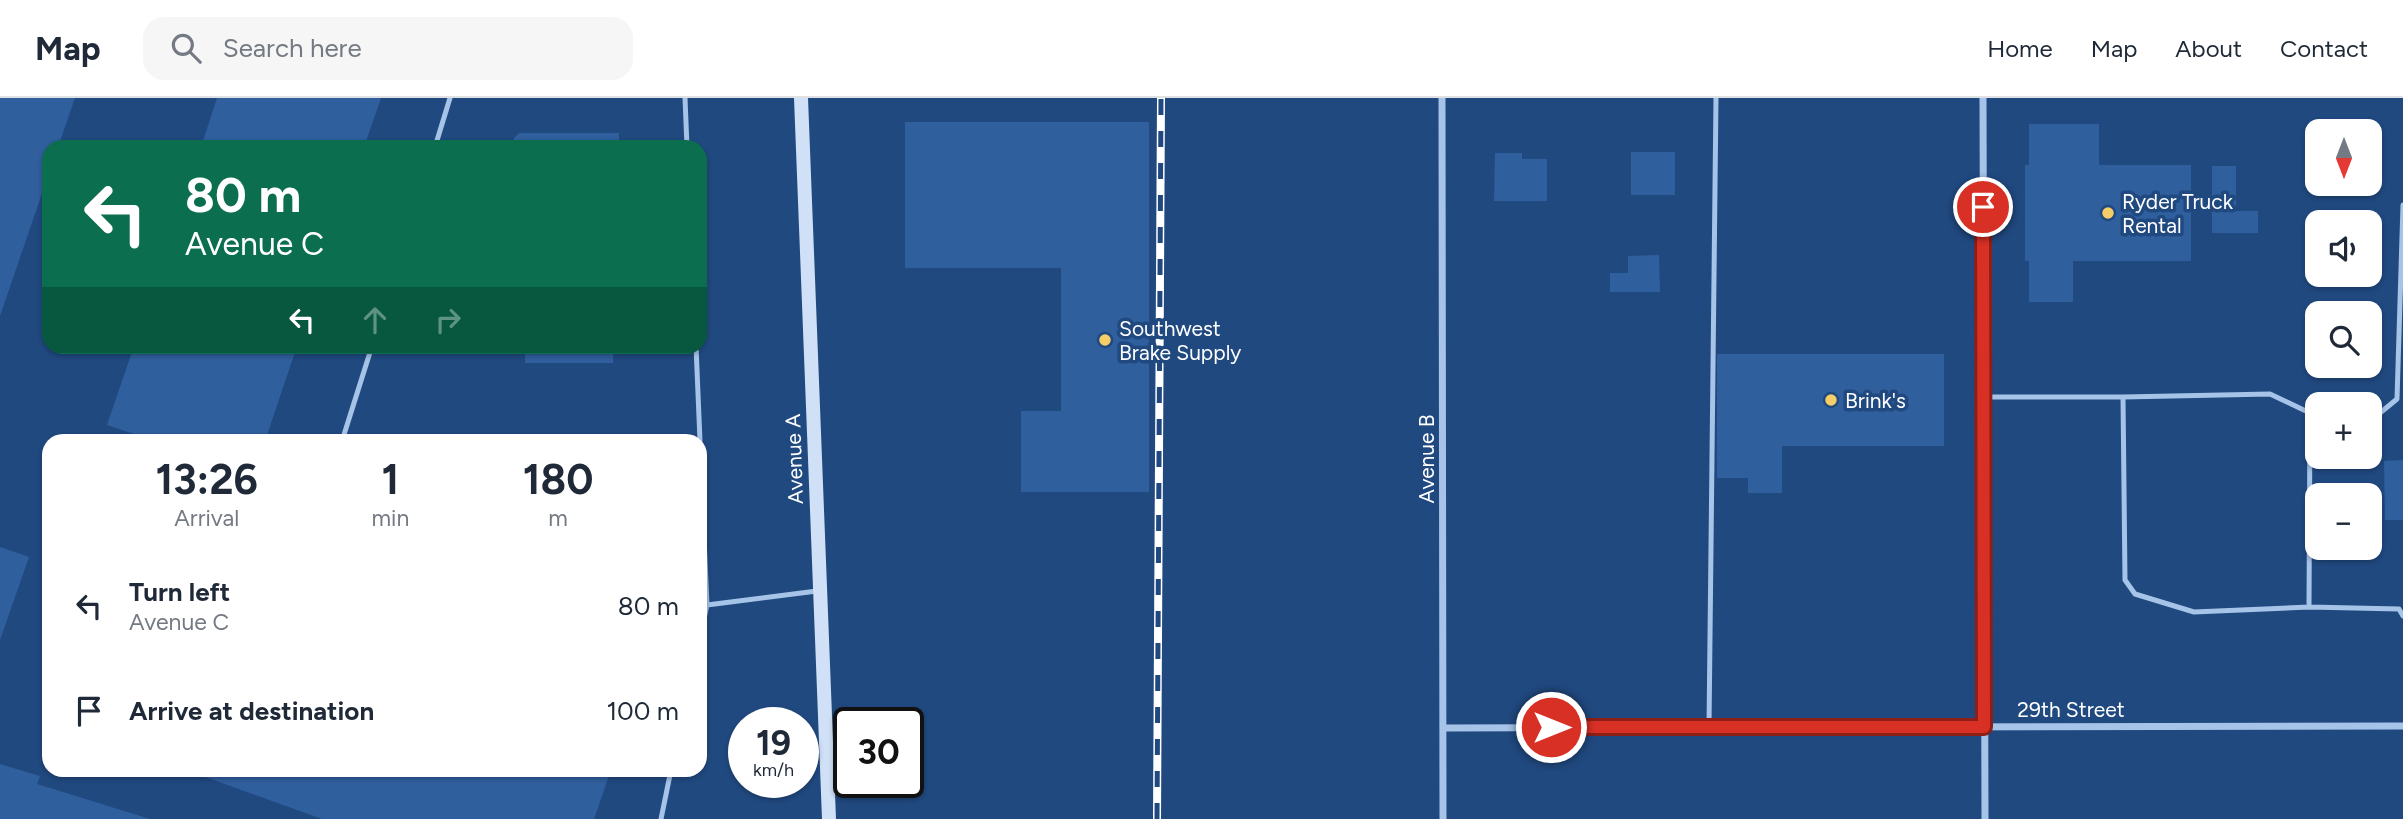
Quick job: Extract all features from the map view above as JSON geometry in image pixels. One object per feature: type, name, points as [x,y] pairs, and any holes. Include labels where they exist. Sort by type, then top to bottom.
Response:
[{"type":"main road","name":"Avenue A","points":[[801,98],[829,819]]},
{"type":"street","name":"Avenue B","points":[[1442,98],[1445,728],[1443,819]]},
{"type":"street","points":[[1983,98],[1984,819]]},
{"type":"street","name":"29th Street","points":[[1445,728],[2403,726]]},
{"type":"lane","points":[[437,140],[450,98]]},
{"type":"lane","points":[[685,98],[687,140]]},
{"type":"lane","points":[[1709,727],[1716,98]]},
{"type":"lane","points":[[2382,411],[2397,399],[2403,205]]},
{"type":"lane","points":[[344,434],[369,354]]},
{"type":"lane","points":[[696,354],[700,434]]},
{"type":"lane","points":[[1983,397],[2270,394],[2305,409]]},
{"type":"lane","points":[[2123,397],[2125,580],[2135,594],[2194,612],[2309,607],[2399,608],[2403,616]]},
{"type":"lane","points":[[2309,607],[2313,469]]},
{"type":"lane","points":[[707,604],[820,591]]},
{"type":"lane","points":[[661,819],[670,777]]},
{"type":"building","points":[[0,98],[75,98],[60,140],[42,140],[42,193],[0,316]]},
{"type":"building","points":[[217,98],[381,98],[366,140],[203,140]]},
{"type":"building","name":"Southwest Brake Supply","points":[[905,122],[1149,122],[1149,492],[1021,492],[1021,411],[1061,411],[1061,268],[905,268]]},
{"type":"building","name":"Ryder Truck Rental","points":[[2029,124],[2099,124],[2099,165],[2191,165],[2191,261],[2073,261],[2073,302],[2029,302],[2029,261],[2025,261],[2025,165],[2029,165]]},
{"type":"building","points":[[519,133],[619,133],[619,140],[514,138]]},
{"type":"building","points":[[1631,152],[1675,152],[1675,195],[1631,195]]},
{"type":"building","points":[[1495,153],[1522,153],[1522,159],[1547,159],[1547,201],[1494,201]]},
{"type":"building","points":[[2212,166],[2236,166],[2236,211],[2258,211],[2258,233],[2212,233]]},
{"type":"building","points":[[1659,255],[1660,292],[1610,292],[1610,273],[1628,273],[1628,256]]},
{"type":"building","points":[[131,354],[294,354],[267,434],[134,434],[107,425]]},
{"type":"building","points":[[525,354],[613,354],[613,363],[525,363]]},
{"type":"building","name":"Brink's","points":[[1717,354],[1944,354],[1944,446],[1782,446],[1782,493],[1748,493],[1748,478],[1717,478]]},
{"type":"building","points":[[2403,460],[2403,520],[2385,520],[2384,461]]},
{"type":"building","points":[[0,547],[29,557],[0,640]]},
{"type":"building","points":[[0,764],[40,776],[37,784],[150,819],[0,819]]},
{"type":"building","points":[[205,777],[609,777],[594,819],[322,819]]},
{"type":"railway","points":[[1157,819],[1161,98]]},
{"type":"place","name":"Ryder Truck Rental","points":[[2108,213]]},
{"type":"place","name":"Southwest Brake Supply","points":[[1105,340]]},
{"type":"place","name":"Brink's","points":[[1831,400]]},
{"type":"route","points":[[1551,727],[1984,727],[1983,207]]}]
